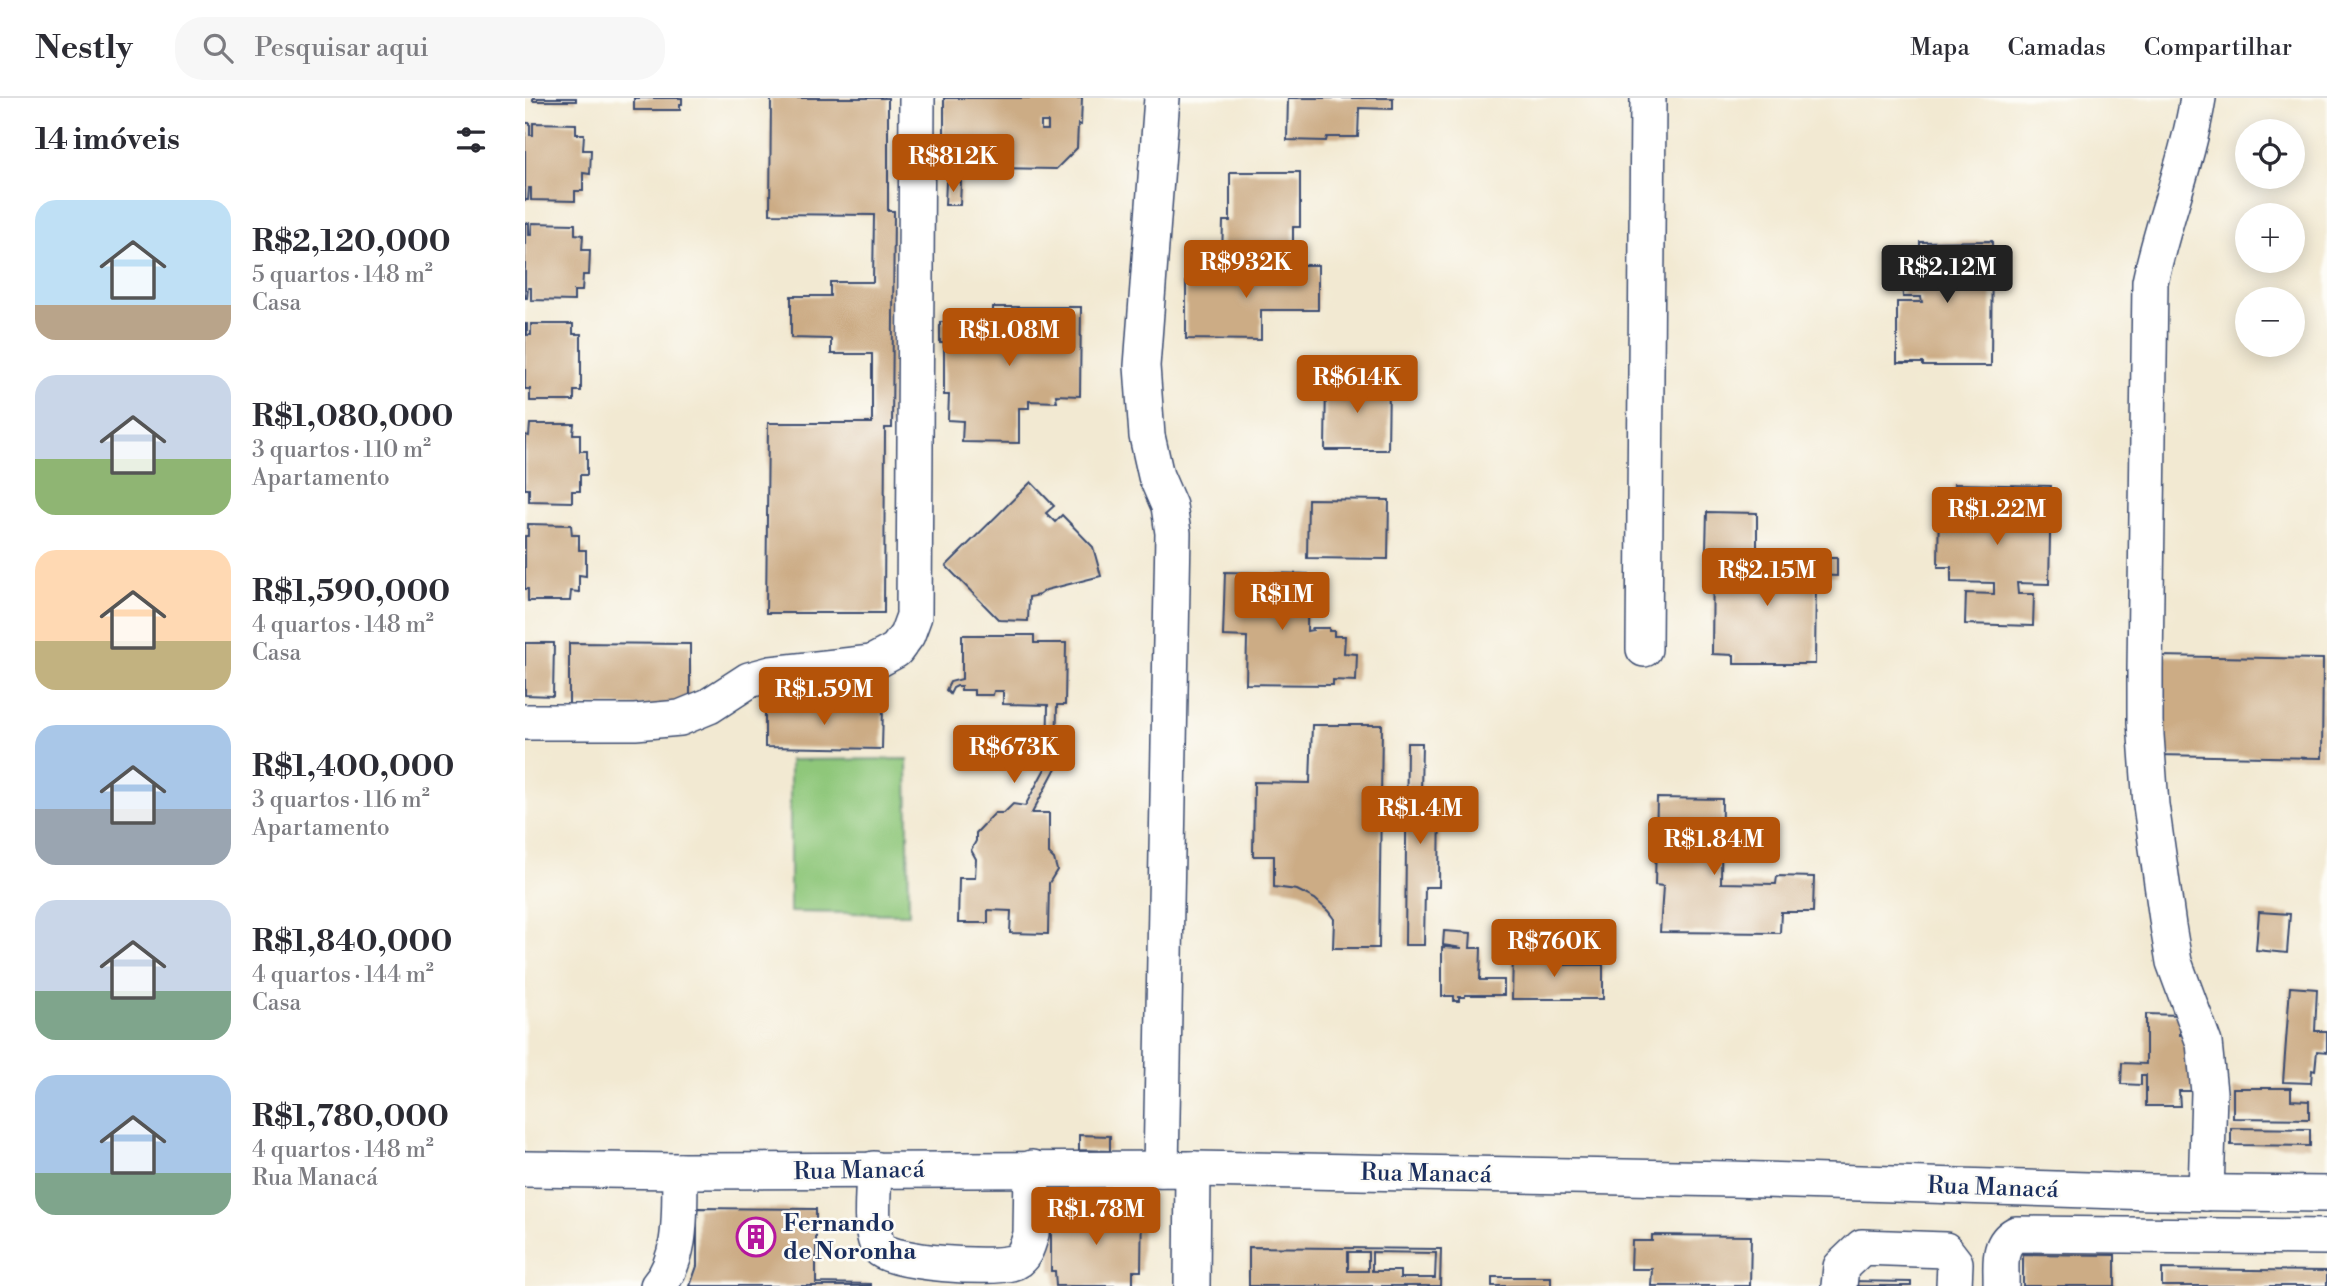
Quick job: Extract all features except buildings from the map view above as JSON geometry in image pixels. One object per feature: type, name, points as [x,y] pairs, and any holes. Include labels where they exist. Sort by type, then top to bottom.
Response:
[{"type":"street","points":[[525,722],[635,722],[680,718],[709,706],[749,680],[872,663],[896,650],[907,635],[914,616],[917,98]]},
{"type":"street","points":[[1162,98],[1142,366],[1147,436],[1156,476],[1169,506],[1173,533],[1177,1169],[1192,1286]]},
{"type":"street","points":[[1644,649],[1648,98]]},
{"type":"street","points":[[2197,98],[2183,170],[2159,238],[2150,282],[2145,722],[2151,805],[2174,962],[2204,1043],[2209,1092],[2206,1193]]},
{"type":"street","points":[[874,1170],[873,1233],[881,1250],[890,1256],[921,1262],[998,1265],[1013,1263],[1023,1255],[1029,1243],[1032,1168]]},
{"type":"street","name":"Rua Manacá","points":[[525,1169],[1177,1169],[1731,1179],[2327,1195]]},
{"type":"street","points":[[525,1199],[544,1179],[562,1170]]},
{"type":"street","points":[[658,1286],[675,1253],[680,1171]]},
{"type":"street","points":[[2001,1286],[2002,1249],[2007,1239],[2016,1234],[2327,1237]]},
{"type":"street","points":[[1839,1286],[1841,1267],[1862,1247],[1945,1250],[1955,1263],[1954,1286]]},
{"type":"green space","points":[[907,759],[909,914],[790,912],[790,760]]},
{"type":"place","name":"Fernando de Noronha","points":[[756,1237]]}]
